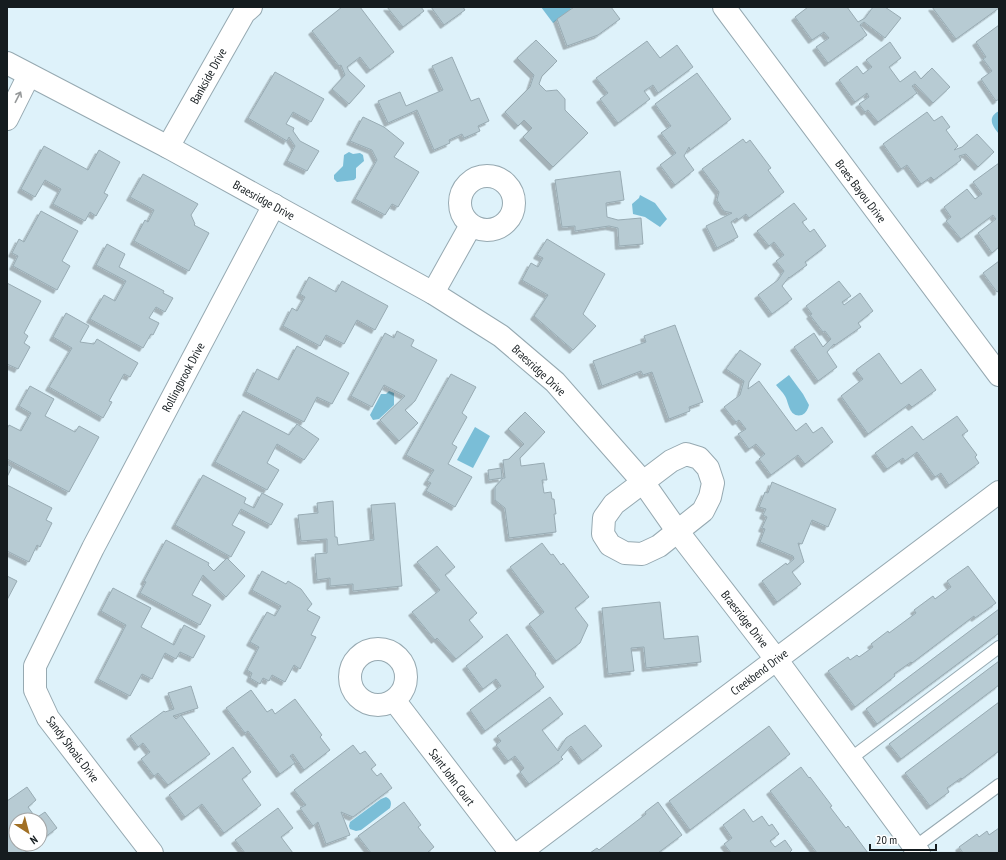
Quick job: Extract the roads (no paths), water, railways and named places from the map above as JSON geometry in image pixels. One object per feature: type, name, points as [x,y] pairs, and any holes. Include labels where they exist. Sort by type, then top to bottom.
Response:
[{"type":"street","name":"Bankside Drive","points":[[168,147],[244,13],[251,7]]},
{"type":"street","name":"Braes Bayou Drive","points":[[724,7],[999,375]]},
{"type":"street","name":"Braesridge Drive","points":[[7,63],[168,147],[433,293],[501,336],[555,382],[643,482],[678,532],[776,659],[917,850]]},
{"type":"street","points":[[7,119],[30,75]]},
{"type":"street","name":"Rollingbrook Drive","points":[[93,548],[274,206]]},
{"type":"street","points":[[433,293],[471,225]]},
{"type":"street","points":[[686,454],[699,458],[708,468],[713,483],[710,497],[703,512],[678,532],[660,546],[642,554],[625,553],[610,545],[603,534],[604,518],[614,504],[643,482],[671,461],[686,454]]},
{"type":"street","name":"Creekbend Drive","points":[[519,853],[999,492]]},
{"type":"street","name":"Sandy Shoals Drive","points":[[93,548],[35,666],[35,690],[48,718],[152,853]]},
{"type":"street","name":"Saint John Court","points":[[394,700],[511,853]]},
{"type":"lane","points":[[850,759],[999,647]]},
{"type":"lane","points":[[917,850],[999,785]]},
{"type":"water","points":[[541,7],[570,7],[571,9],[553,23]]},
{"type":"water","points":[[999,111],[999,134],[994,128],[992,119],[995,113]]},
{"type":"water","points":[[349,152],[353,154],[360,153],[363,155],[364,161],[356,168],[356,178],[354,180],[337,182],[334,179],[334,175],[343,166],[344,155]]},
{"type":"water","points":[[640,195],[655,203],[667,219],[660,227],[645,217],[633,214],[632,204],[639,198]]},
{"type":"water","points":[[789,375],[809,405],[807,411],[802,415],[795,415],[792,413],[785,396],[776,385]]},
{"type":"water","points":[[389,391],[394,393],[394,405],[379,419],[373,420],[370,415],[381,394],[386,394]]},
{"type":"water","points":[[475,427],[490,436],[473,468],[457,460]]},
{"type":"water","points":[[386,797],[391,801],[390,808],[361,830],[356,831],[350,829],[350,822],[381,799]]}]
